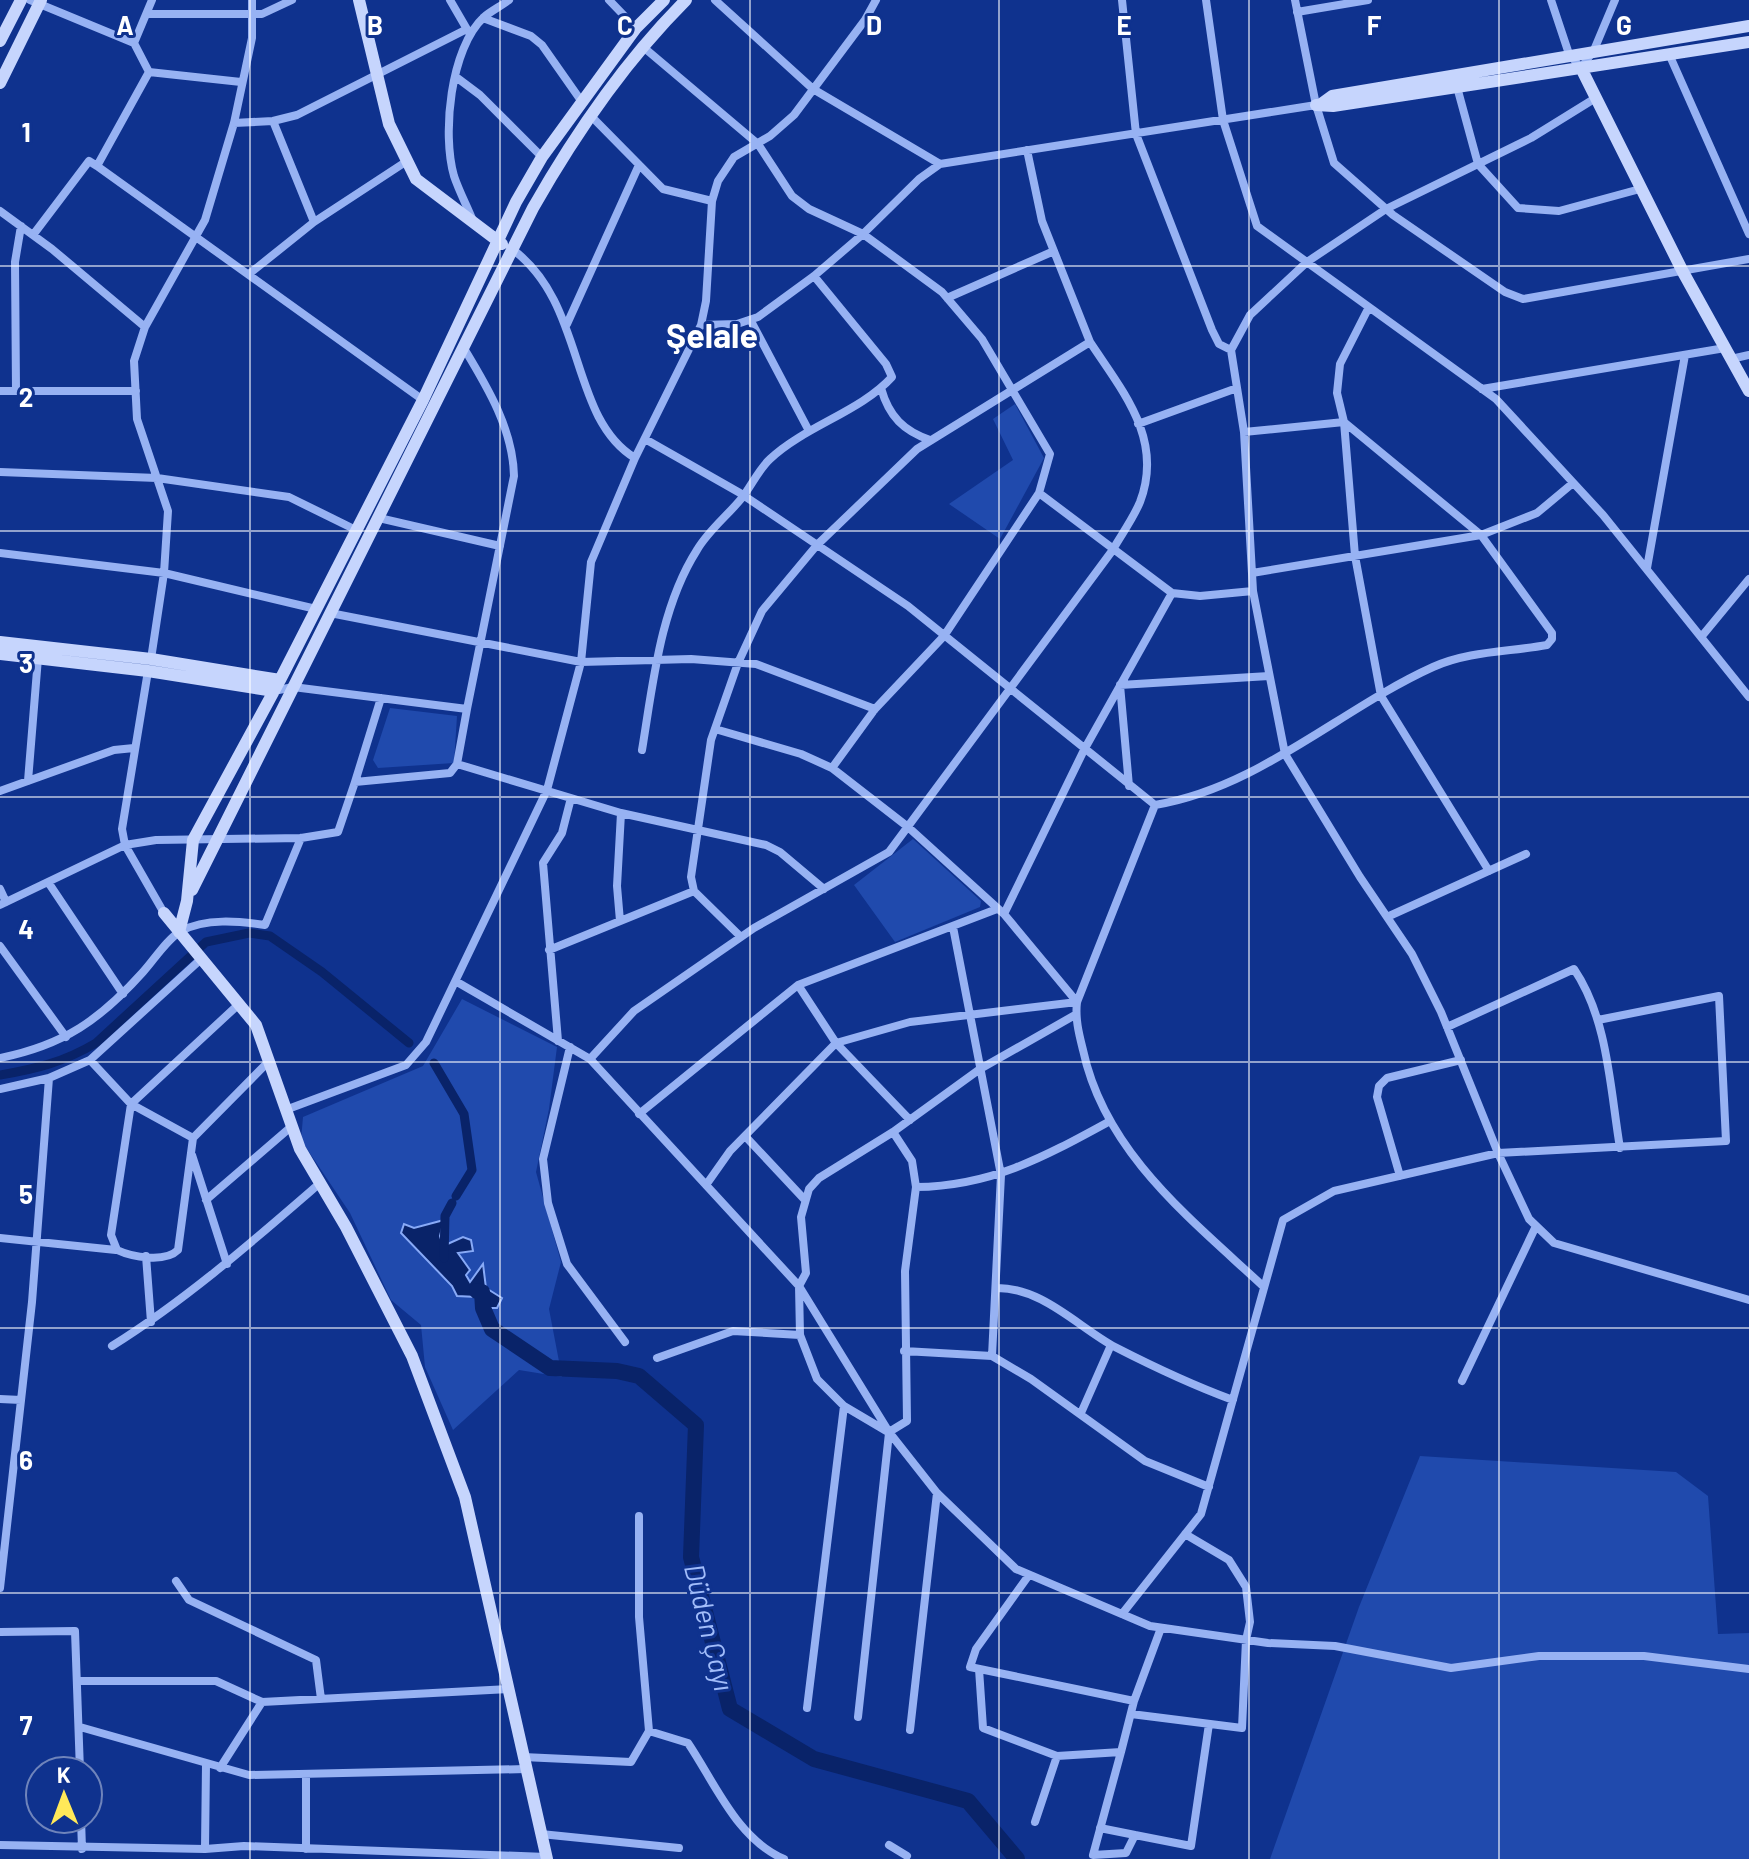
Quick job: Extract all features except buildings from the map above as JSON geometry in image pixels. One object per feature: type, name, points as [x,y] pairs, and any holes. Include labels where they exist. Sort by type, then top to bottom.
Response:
[{"type":"street","points":[[0,41],[21,0]]},
{"type":"street","points":[[134,43],[152,0]]},
{"type":"street","points":[[0,1845],[82,1849],[244,1846],[353,1855],[546,1858],[465,1497],[412,1356],[300,1149],[271,1059],[256,1025],[164,913],[125,845],[122,829],[164,573],[168,511],[137,419],[134,361],[145,327],[205,220],[234,123],[254,14],[252,0]]},
{"type":"street","points":[[147,14],[254,14],[273,11],[292,0]]},
{"type":"street","points":[[359,0],[389,124],[416,179],[475,226],[531,263],[549,286],[567,324],[601,425],[620,449],[635,458]]},
{"type":"street","points":[[450,0],[469,32],[456,77],[449,125],[454,174],[475,226]]},
{"type":"street","points":[[234,123],[273,121],[297,115],[469,32],[509,0]]},
{"type":"street","points":[[609,0],[636,28]]},
{"type":"street","points":[[182,936],[193,840],[277,685],[423,400],[498,242],[542,157],[636,28],[664,0]]},
{"type":"street","points":[[187,901],[544,188],[642,46],[686,0]]},
{"type":"street","points":[[715,0],[813,89],[940,164]]},
{"type":"street","points":[[288,1109],[406,1065],[426,1042],[547,790],[581,662],[591,562],[635,458],[701,325],[706,301],[712,201],[726,167],[734,157],[758,144],[794,115],[865,20],[876,0]]},
{"type":"street","points":[[1122,0],[1136,134],[1212,330],[1219,344],[1231,350]]},
{"type":"street","points":[[1206,0],[1223,120],[1257,226],[1496,399],[1647,568],[1749,697]]},
{"type":"street","points":[[1295,0],[1334,163],[1386,209],[1505,292],[1523,299],[1749,259]]},
{"type":"street","points":[[1297,12],[1368,0]]},
{"type":"street","points":[[1551,0],[1569,54],[1581,68],[1683,272],[1749,391]]},
{"type":"street","points":[[1581,68],[1594,50],[1615,0]]},
{"type":"street","points":[[0,83],[36,1],[134,43],[149,72]]},
{"type":"street","points":[[483,18],[531,36],[542,45],[582,102]]},
{"type":"street","points":[[1319,105],[1332,96],[1749,26]]},
{"type":"street","points":[[701,325],[751,321],[814,276],[919,179],[940,164],[1749,42]]},
{"type":"street","points":[[642,46],[758,144],[792,196],[809,209],[863,234],[947,298],[982,339],[1050,454],[1039,493],[944,636],[875,709],[832,768]]},
{"type":"street","points":[[1669,54],[1749,234]]},
{"type":"street","points":[[149,72],[241,82]]},
{"type":"street","points":[[97,166],[149,72]]},
{"type":"street","points":[[456,77],[480,95],[542,157]]},
{"type":"street","points":[[1457,87],[1478,164],[1509,202],[1528,211],[1575,208],[1640,189]]},
{"type":"street","points":[[1594,99],[1531,138],[1386,209],[1307,262],[1250,315],[1231,350],[1244,432],[1253,591],[1285,754],[1412,954],[1447,1027],[1498,1153],[1529,1219],[1554,1243],[1749,1300]]},
{"type":"street","points":[[592,117],[663,189],[712,201]]},
{"type":"street","points":[[273,121],[314,222]]},
{"type":"street","points":[[590,1059],[634,1011],[741,937],[889,852],[1113,549],[1139,503],[1150,457],[1132,406],[1090,342],[1042,221],[1027,150]]},
{"type":"street","points":[[33,235],[89,161],[423,400]]},
{"type":"street","points":[[249,274],[314,222],[407,161]]},
{"type":"street","points":[[567,324],[639,165]]},
{"type":"street","points":[[0,211],[145,327]]},
{"type":"street","points":[[16,391],[15,262],[21,226]]},
{"type":"street","points":[[947,298],[1054,251]]},
{"type":"street","points":[[642,750],[657,661],[681,581],[697,548],[744,496],[769,460],[809,431],[881,388],[892,377],[886,364],[814,276]]},
{"type":"street","points":[[1369,307],[1340,364],[1337,393],[1344,422],[1355,556],[1381,696],[1489,871]]},
{"type":"street","points":[[751,321],[809,431]]},
{"type":"street","points":[[741,937],[694,891],[691,877],[715,729],[738,663],[762,611],[817,545],[930,440],[1090,342]]},
{"type":"street","points":[[355,782],[450,773],[457,764],[514,476],[513,455],[491,393],[465,350]]},
{"type":"street","points":[[1482,389],[1685,355],[1749,355]]},
{"type":"street","points":[[1647,568],[1685,355]]},
{"type":"street","points":[[881,388],[890,412],[900,425],[930,440]]},
{"type":"street","points":[[1138,424],[1237,388]]},
{"type":"street","points":[[0,391],[136,391]]},
{"type":"street","points":[[645,439],[744,496],[908,606],[1155,805],[1185,800],[1285,754],[1433,667],[1457,659],[1547,645],[1552,639],[1552,633],[1481,535],[1344,422],[1244,432]]},
{"type":"street","points":[[0,472],[157,478],[289,497],[356,530]]},
{"type":"street","points":[[1252,573],[1481,535],[1537,513],[1573,483]]},
{"type":"street","points":[[1039,493],[1172,593],[1212,596],[1253,591]]},
{"type":"street","points":[[379,518],[500,546]]},
{"type":"street","points":[[0,553],[164,573],[316,609]]},
{"type":"street","points":[[1702,636],[1749,579]]},
{"type":"street","points":[[639,1114],[798,985],[1001,911],[1084,750],[1172,593]]},
{"type":"street","points":[[330,613],[581,662],[756,664],[875,709]]},
{"type":"street","points":[[0,642],[277,685],[467,709]]},
{"type":"street","points":[[0,654],[149,665]]},
{"type":"street","points":[[28,781],[38,658]]},
{"type":"street","points":[[1120,685],[1269,676]]},
{"type":"street","points":[[1120,685],[1129,786]]},
{"type":"street","points":[[0,889],[3,904],[125,845],[156,840],[301,838],[338,832],[381,698]]},
{"type":"street","points":[[715,729],[799,753],[832,768],[908,827],[1001,911],[1077,1002]]},
{"type":"street","points":[[0,791],[114,750],[134,748]]},
{"type":"street","points":[[457,764],[621,813],[697,827],[780,852],[824,889]]},
{"type":"street","points":[[558,1041],[543,863],[562,833],[571,798]]},
{"type":"street","points":[[1155,805],[1077,1002],[1075,1015],[1096,1097],[1110,1121],[1155,1185],[1264,1287]]},
{"type":"street","points":[[620,921],[617,886],[621,813]]},
{"type":"street","points":[[0,1058],[26,1053],[85,1027],[182,936],[209,922],[265,925],[301,838]]},
{"type":"street","points":[[1387,917],[1526,854]]},
{"type":"street","points":[[48,882],[123,994]]},
{"type":"street","points":[[549,950],[694,891]]},
{"type":"street","points":[[953,927],[973,1013],[980,1069],[1001,1175],[992,1356]]},
{"type":"street","points":[[0,946],[66,1037]]},
{"type":"street","points":[[0,1089],[49,1078],[90,1060],[198,957]]},
{"type":"street","points":[[1447,1027],[1574,969],[1586,986],[1598,1020],[1620,1148]]},
{"type":"street","points":[[457,982],[590,1059],[799,1286],[889,1432],[937,1493],[1016,1569],[1161,1628],[1246,1640],[1335,1646],[1451,1668],[1539,1656],[1644,1656],[1749,1669]]},
{"type":"street","points":[[798,985],[836,1043],[910,1120]]},
{"type":"street","points":[[1122,1614],[1201,1514],[1283,1220],[1334,1191],[1498,1153],[1726,1141],[1719,996],[1598,1020]]},
{"type":"street","points":[[706,1185],[745,1136],[836,1043],[910,1022],[1077,1002]]},
{"type":"street","points":[[117,1250],[111,1235],[131,1104],[239,1004]]},
{"type":"street","points":[[889,1432],[844,1406],[817,1379],[800,1335],[799,1286],[806,1273],[801,1217],[809,1189],[819,1178],[893,1132],[980,1069],[1075,1015]]},
{"type":"street","points":[[570,1047],[543,1159],[548,1203],[567,1264],[625,1342]]},
{"type":"street","points":[[0,1238],[168,1258],[178,1250],[193,1138],[271,1059]]},
{"type":"street","points":[[90,1060],[131,1104],[193,1138]]},
{"type":"street","points":[[1400,1176],[1377,1097],[1379,1086],[1387,1078],[1461,1060]]},
{"type":"street","points":[[0,1588],[21,1400],[49,1078]]},
{"type":"street","points":[[916,1187],[949,1187],[1001,1175],[1110,1121]]},
{"type":"street","points":[[206,1200],[292,1126]]},
{"type":"street","points":[[889,1432],[907,1421],[905,1271],[916,1187],[912,1161],[893,1132]]},
{"type":"street","points":[[745,1136],[805,1200]]},
{"type":"street","points":[[191,1152],[227,1264]]},
{"type":"street","points":[[112,1346],[151,1322],[227,1264],[320,1183]]},
{"type":"street","points":[[1462,1381],[1536,1226]]},
{"type":"street","points":[[146,1256],[151,1322]]},
{"type":"street","points":[[996,1288],[1026,1293],[1088,1327],[1111,1345],[1190,1385],[1233,1400]]},
{"type":"street","points":[[657,1358],[733,1331],[800,1335]]},
{"type":"street","points":[[1081,1413],[1111,1345]]},
{"type":"street","points":[[904,1351],[992,1356],[1081,1413],[1145,1461],[1209,1487]]},
{"type":"street","points":[[0,1399],[21,1400]]},
{"type":"street","points":[[807,1708],[844,1406]]},
{"type":"street","points":[[858,1717],[889,1432]]},
{"type":"street","points":[[910,1730],[937,1493]]},
{"type":"street","points":[[80,1727],[249,1775],[524,1763],[631,1762],[649,1731],[639,1617],[639,1516]]},
{"type":"street","points":[[1131,1714],[1242,1728],[1246,1640],[1250,1622],[1246,1587],[1229,1560],[1185,1534]]},
{"type":"street","points":[[1029,1575],[976,1649],[970,1667],[1134,1701]]},
{"type":"street","points":[[176,1581],[189,1600],[316,1660],[321,1699]]},
{"type":"street","points":[[1135,1835],[1126,1853],[1111,1857],[1093,1855],[1134,1701],[1161,1628]]},
{"type":"street","points":[[0,1632],[75,1631],[80,1755]]},
{"type":"street","points":[[979,1669],[983,1728],[1057,1756],[1121,1752]]},
{"type":"street","points":[[79,1681],[216,1681],[262,1702],[509,1689]]},
{"type":"street","points":[[220,1768],[262,1702]]},
{"type":"street","points":[[1100,1828],[1191,1846],[1209,1724]]},
{"type":"street","points":[[649,1731],[688,1743],[734,1817],[770,1853],[784,1859]]},
{"type":"street","points":[[1035,1822],[1057,1756]]},
{"type":"street","points":[[205,1849],[206,1764]]},
{"type":"street","points":[[306,1774],[306,1849]]},
{"type":"street","points":[[541,1834],[679,1848]]},
{"type":"street","points":[[82,1835],[82,1849]]},
{"type":"street","points":[[889,1845],[908,1858]]},
{"type":"street","points":[[131,1848],[131,1859]]},
{"type":"shaded area","points":[[1015,404],[1044,458],[1000,539],[949,504],[1013,460],[993,419]]},
{"type":"shaded area","points":[[390,708],[457,716],[454,763],[378,768],[373,760]]},
{"type":"shaded area","points":[[913,839],[981,901],[980,907],[895,942],[854,885]]},
{"type":"shaded area","points":[[462,999],[557,1047],[536,1172],[561,1262],[549,1309],[562,1377],[519,1370],[453,1430],[425,1367],[421,1325],[391,1300],[350,1213],[301,1140],[303,1117],[423,1066]]},
{"type":"shaded area","points":[[444,1220],[440,1236],[443,1246],[463,1237],[471,1240],[473,1251],[458,1253],[470,1270],[466,1275],[470,1282],[483,1264],[486,1288],[502,1298],[497,1308],[483,1308],[477,1297],[457,1296],[452,1286],[401,1233],[404,1224],[414,1228]]},
{"type":"shaded area","points":[[1420,1456],[1676,1472],[1708,1496],[1718,1634],[1749,1633],[1749,1859],[1270,1859],[1359,1607]]},
{"type":"waterway","points":[[0,1075],[50,1064],[96,1043],[206,942],[249,933],[270,936],[322,972],[409,1043]]},
{"type":"waterway","points":[[434,1063],[464,1114],[472,1170],[456,1196]]},
{"type":"waterway","points":[[444,1258],[445,1216],[452,1203]]},
{"type":"waterway","name":"Düden Çayı","points":[[477,1291],[482,1292],[483,1308],[492,1329],[550,1368],[617,1371],[639,1376],[696,1425],[691,1557],[730,1709],[814,1759],[968,1801],[1017,1859]]},
{"type":"district","name":"Şelale","points":[[712,334]]}]
